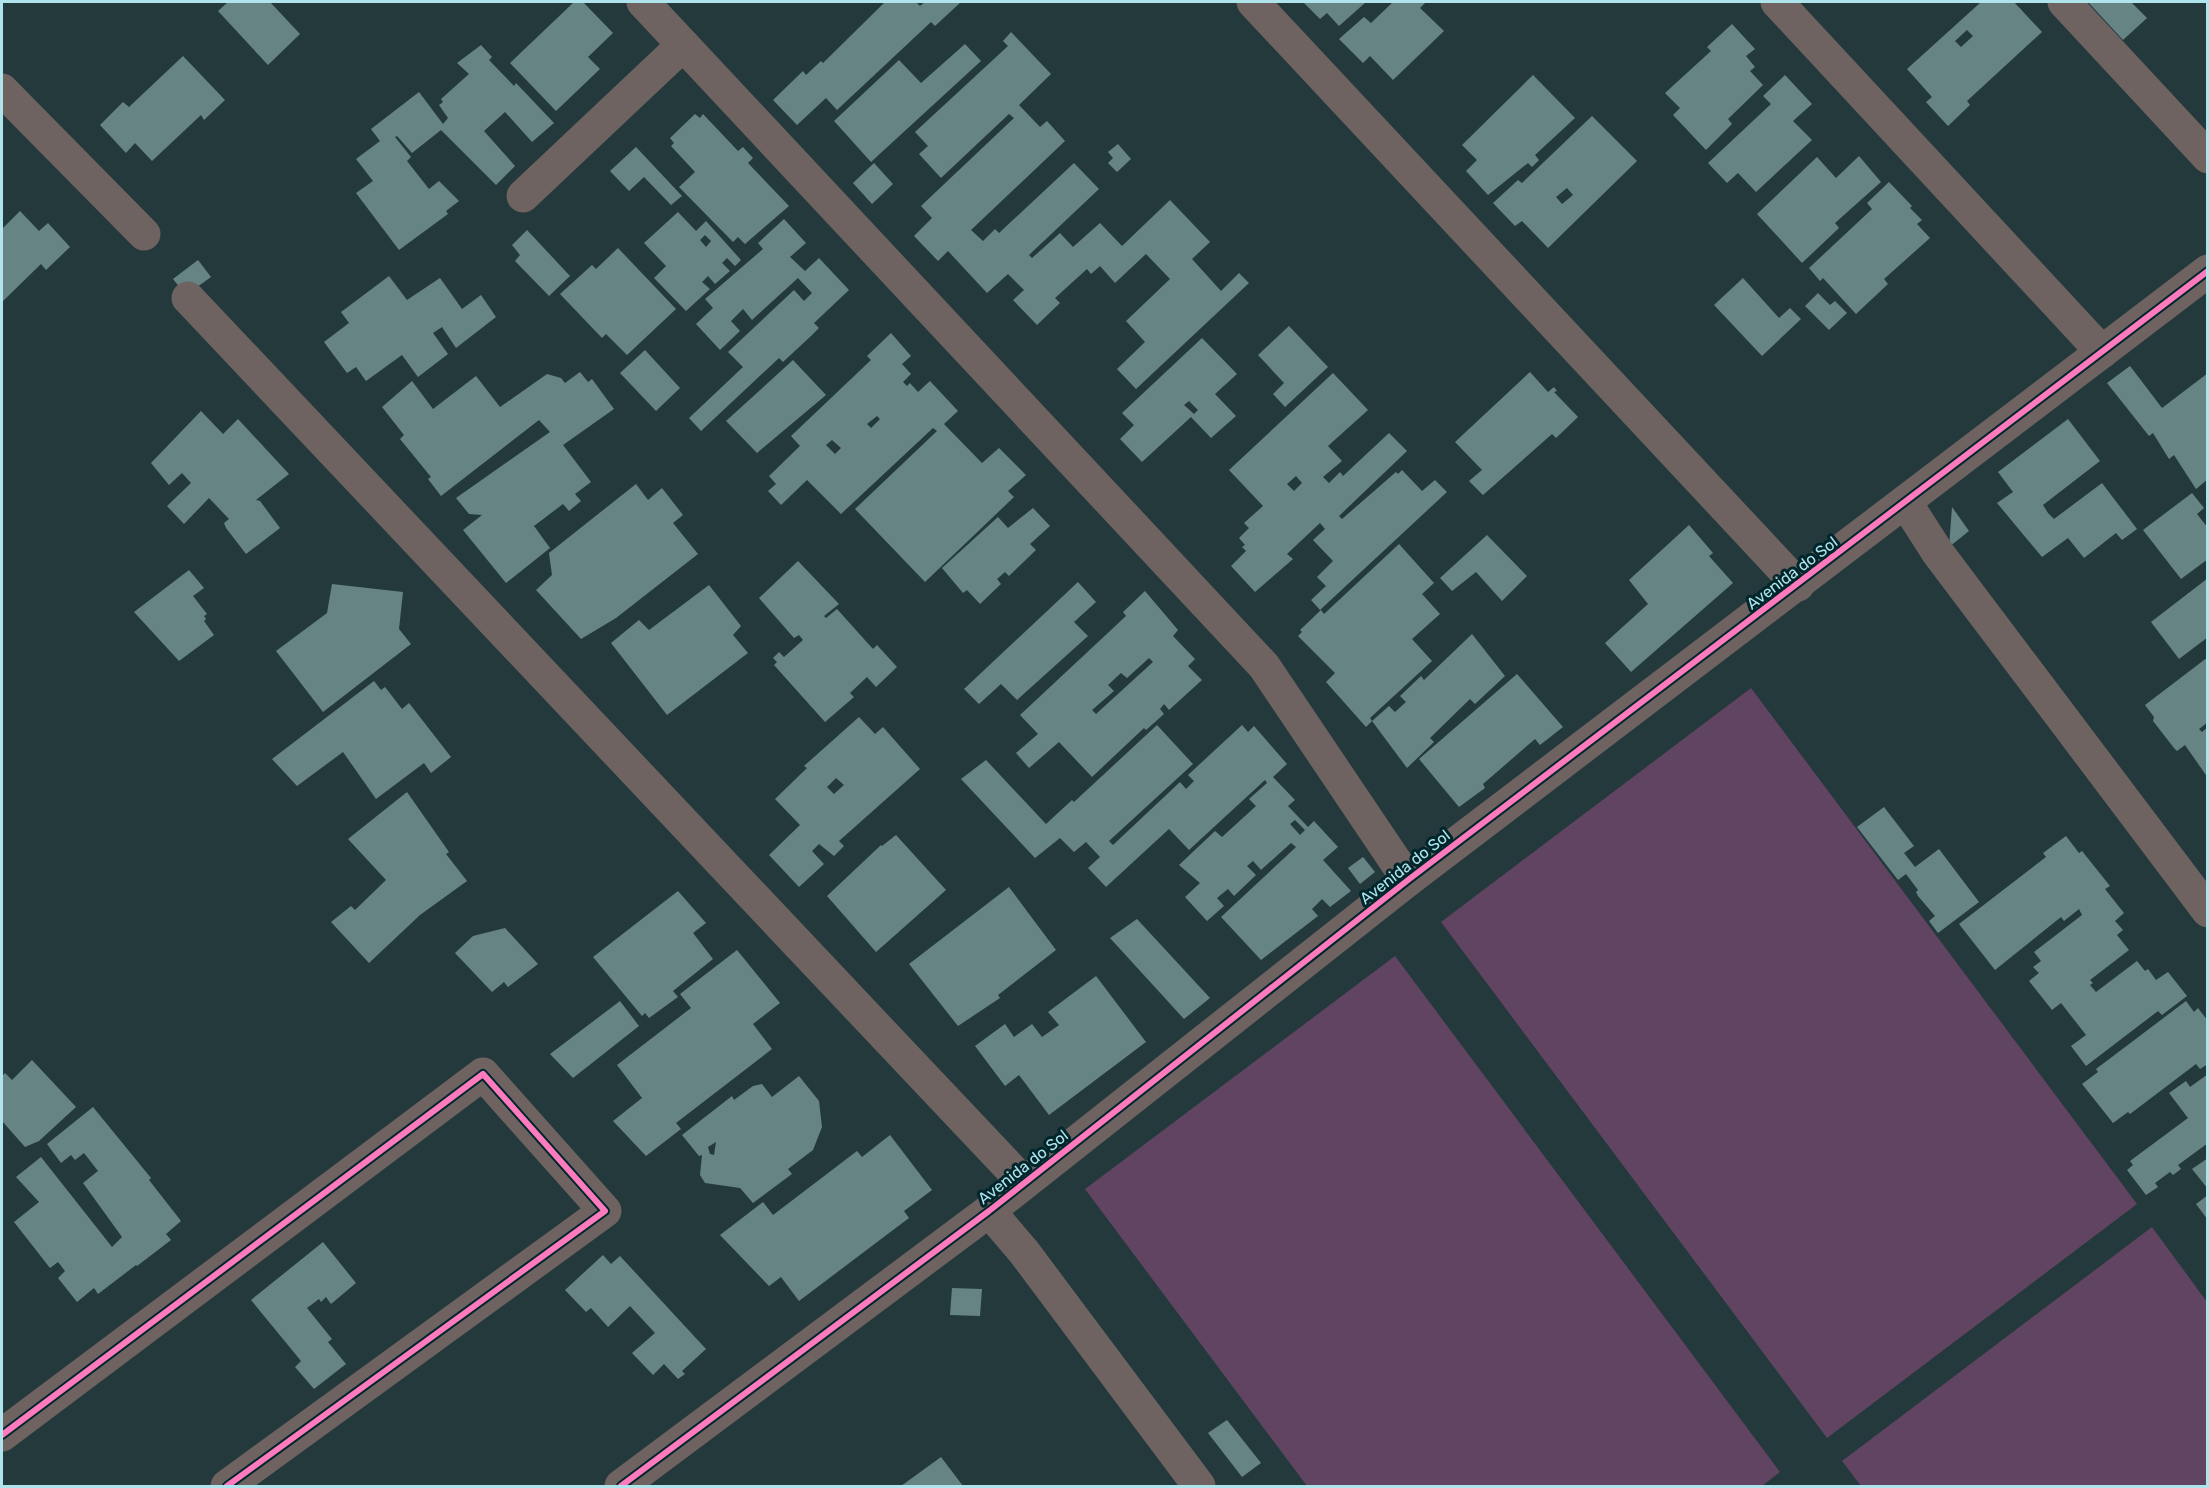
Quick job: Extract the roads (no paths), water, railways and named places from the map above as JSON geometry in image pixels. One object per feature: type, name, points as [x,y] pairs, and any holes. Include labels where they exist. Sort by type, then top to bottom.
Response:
[{"type":"street","points":[[643,2],[1264,666],[1408,880]]},
{"type":"street","points":[[1253,2],[1798,585]]},
{"type":"street","points":[[1777,2],[2102,352]]},
{"type":"street","points":[[2064,2],[2208,157]]},
{"type":"street","points":[[523,196],[683,45]]},
{"type":"street","points":[[2,90],[144,234]]},
{"type":"street","name":"Avenida do Sol","points":[[621,1486],[988,1211],[1408,880],[1906,504],[2208,271]]},
{"type":"street","points":[[188,298],[1024,1183]]},
{"type":"street","points":[[1906,504],[1938,553],[2208,911]]},
{"type":"street","points":[[2,1435],[483,1074],[605,1211],[226,1486]]},
{"type":"street","points":[[988,1211],[1024,1252],[1199,1486]]}]
